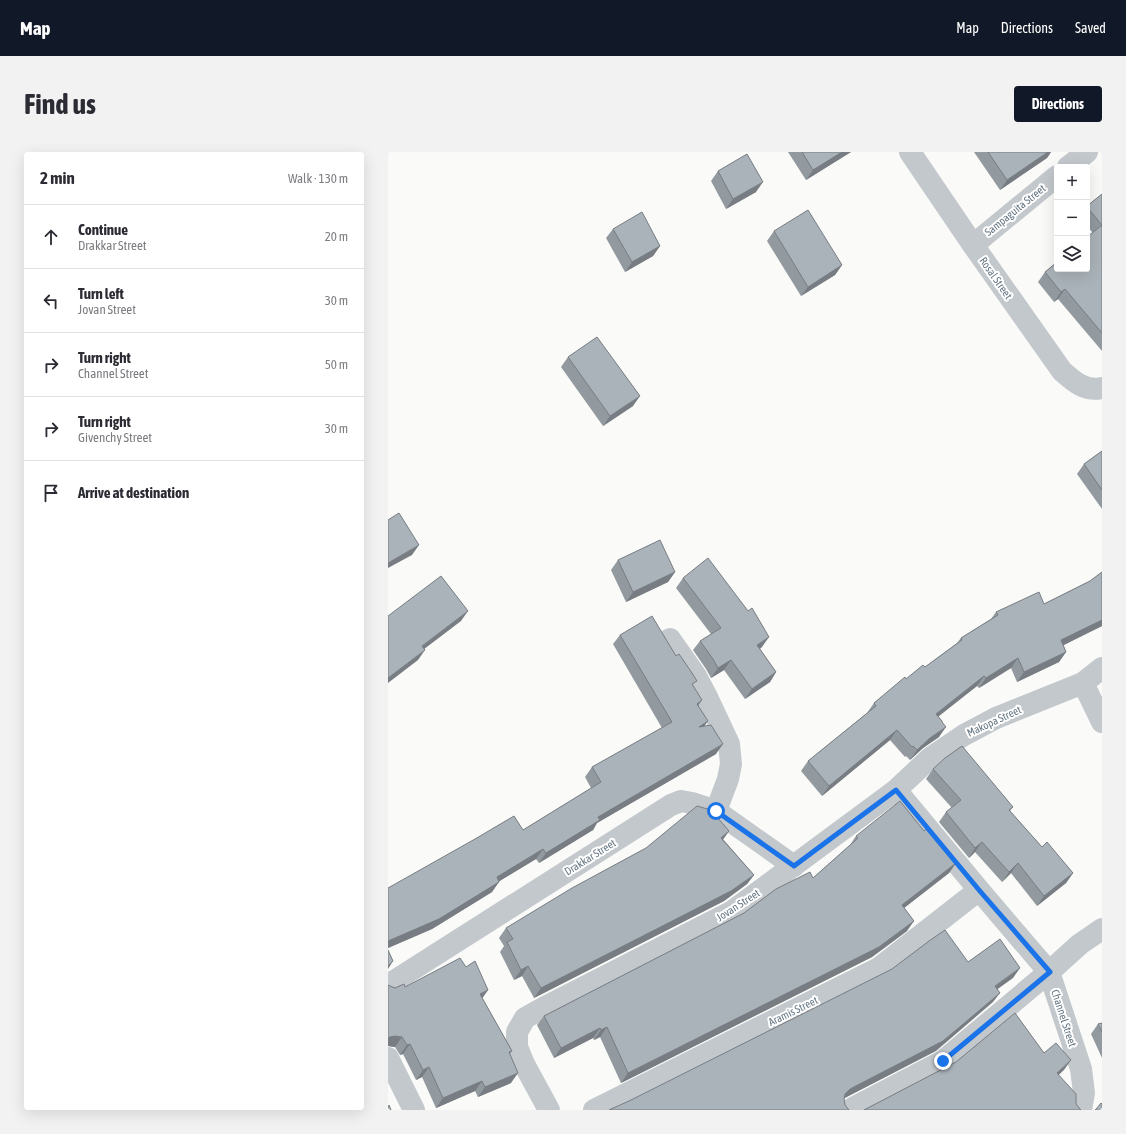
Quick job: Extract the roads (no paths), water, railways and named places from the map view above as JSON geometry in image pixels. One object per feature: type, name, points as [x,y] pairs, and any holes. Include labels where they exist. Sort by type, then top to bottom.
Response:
[{"type":"street","name":"Rosal Street","points":[[910,152],[972,245],[1062,371],[1076,384],[1098,389]]},
{"type":"street","points":[[1072,164],[1087,152]]},
{"type":"street","name":"Sampaguita Street","points":[[972,245],[1054,178]]},
{"type":"street","points":[[670,639],[696,676],[729,744],[731,764],[730,772],[716,811]]},
{"type":"street","name":"Makopa Street","points":[[896,790],[930,758],[964,735],[996,718],[1083,683],[1102,668]]},
{"type":"street","points":[[1083,683],[1102,722]]},
{"type":"street","name":"Jovan Street","points":[[549,1110],[524,1064],[517,1047],[517,1032],[526,1018],[542,1008],[731,912],[896,790]]},
{"type":"street","name":"Channel Street","points":[[896,790],[979,890],[1050,972],[1081,1069],[1084,1093],[1081,1110]]},
{"type":"street","name":"Drakkar Street","points":[[388,985],[671,805],[681,801],[716,811],[794,866]]},
{"type":"street","name":"Aramis Street","points":[[594,1110],[879,968],[979,890]]},
{"type":"street","points":[[849,1110],[943,1061],[1050,972],[1080,944],[1102,929]]},
{"type":"street","points":[[388,1058],[414,1110]]}]
